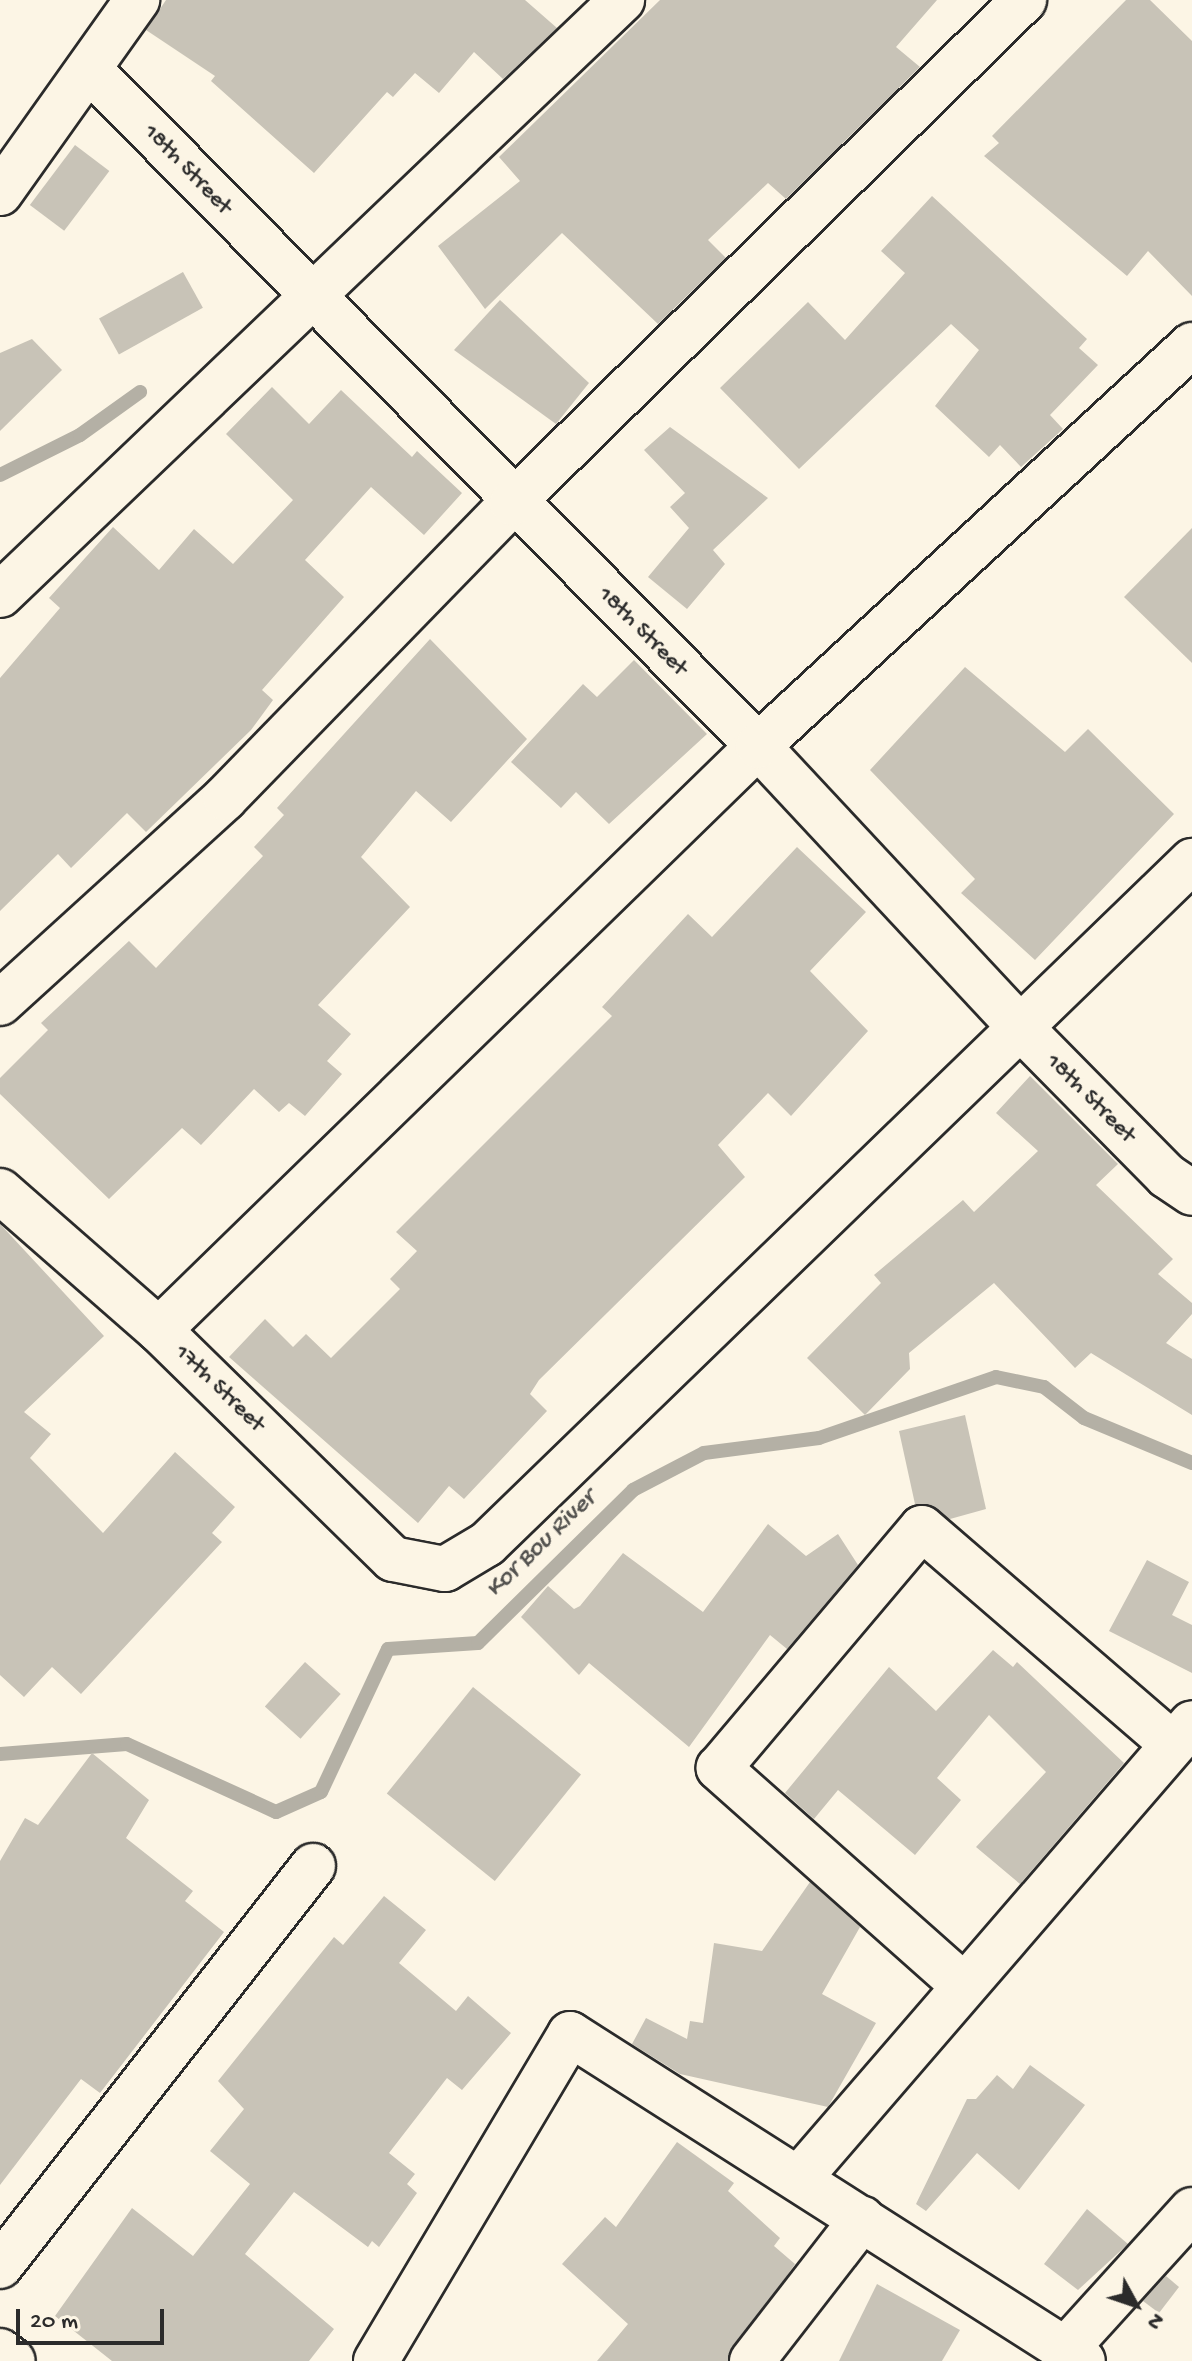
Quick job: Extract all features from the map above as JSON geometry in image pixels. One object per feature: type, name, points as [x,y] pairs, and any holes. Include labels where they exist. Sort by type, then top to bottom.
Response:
[{"type":"street","points":[[0,193],[137,0]]},
{"type":"street","points":[[0,595],[622,0]]},
{"type":"street","points":[[0,1003],[225,798],[512,503],[1024,0]]},
{"type":"street","name":"18th Street","points":[[90,70],[512,503],[758,746],[1021,1028],[1167,1176],[1192,1193]]},
{"type":"street","points":[[159,1330],[758,746],[1192,345]]},
{"type":"street","points":[[1021,1028],[1192,861]]},
{"type":"street","name":"17th Street","points":[[0,1191],[159,1330],[393,1559],[445,1569],[487,1544],[1021,1028]]},
{"type":"street","points":[[801,2176],[1182,1733],[922,1528],[719,1768],[963,1985]]},
{"type":"street","points":[[0,2266],[313,1866]]},
{"type":"street","points":[[376,2361],[570,2034],[801,2176],[1074,2356],[1192,2210]]},
{"type":"street","points":[[752,2361],[862,2219]]},
{"type":"street","points":[[0,2351],[13,2361]]},
{"type":"building","points":[[166,0],[525,0],[557,28],[503,79],[474,52],[439,93],[415,73],[393,97],[387,92],[314,173],[211,81],[215,76],[146,30]]},
{"type":"building","points":[[660,0],[937,0],[896,47],[920,67],[786,199],[768,183],[708,240],[726,258],[658,324],[562,233],[485,309],[438,246],[520,181],[499,157]]},
{"type":"building","points":[[1126,0],[1150,0],[1192,41],[1192,296],[1148,251],[1127,276],[984,156],[999,143],[992,136]]},
{"type":"building","points":[[75,145],[109,171],[64,231],[30,205]]},
{"type":"building","points":[[932,196],[1087,339],[1079,348],[1098,365],[1050,415],[1063,429],[1021,467],[1000,445],[989,457],[935,406],[979,350],[951,324],[799,469],[720,388],[808,302],[845,340],[905,273],[881,251]]},
{"type":"building","points":[[183,272],[203,308],[119,354],[99,319]]},
{"type":"building","points":[[500,300],[589,383],[556,424],[454,350]]},
{"type":"building","points":[[32,339],[62,370],[0,431],[0,353]]},
{"type":"building","points":[[272,387],[309,424],[341,390],[412,457],[417,451],[462,493],[424,535],[371,487],[305,560],[344,597],[262,690],[273,700],[251,730],[146,832],[127,813],[71,868],[58,854],[0,911],[0,678],[60,608],[49,598],[113,527],[159,570],[194,529],[233,564],[293,500],[226,434]]},
{"type":"building","points":[[670,427],[768,498],[713,550],[725,564],[687,609],[648,577],[689,528],[670,507],[685,493],[644,450]]},
{"type":"building","points":[[1192,528],[1192,663],[1124,597]]},
{"type":"building","points":[[430,639],[527,739],[451,822],[416,791],[361,857],[410,907],[318,1005],[351,1034],[327,1061],[342,1074],[305,1116],[289,1103],[279,1112],[254,1089],[201,1145],[182,1128],[109,1199],[0,1094],[0,1078],[48,1030],[41,1023],[129,941],[156,968],[263,856],[254,847],[284,815],[277,808]]},
{"type":"building","points":[[634,660],[707,734],[609,824],[576,792],[561,808],[511,762],[583,684],[597,697]]},
{"type":"building","points":[[965,667],[1065,752],[1088,729],[1174,814],[1035,960],[961,893],[975,879],[870,770]]},
{"type":"building","points":[[797,847],[866,912],[810,971],[868,1031],[791,1116],[768,1093],[718,1145],[745,1177],[539,1380],[530,1394],[547,1411],[464,1499],[449,1486],[418,1523],[229,1357],[265,1319],[293,1347],[306,1334],[331,1358],[400,1289],[390,1279],[417,1251],[396,1232],[612,1016],[602,1007],[688,914],[712,937]]},
{"type":"building","points":[[1030,1076],[1118,1164],[1096,1185],[1173,1259],[1158,1274],[1192,1303],[1192,1314],[1166,1343],[1192,1359],[1192,1415],[1091,1353],[1075,1368],[994,1283],[909,1353],[910,1369],[865,1415],[807,1358],[881,1283],[874,1275],[963,1200],[974,1212],[1038,1151],[996,1113]]},
{"type":"building","points":[[0,1224],[104,1336],[24,1412],[51,1434],[30,1458],[103,1533],[175,1452],[235,1507],[212,1533],[222,1542],[81,1694],[52,1667],[24,1697],[0,1675]]},
{"type":"building","points":[[965,1415],[986,1509],[950,1519],[915,1504],[899,1431]]},
{"type":"building","points":[[768,1524],[806,1556],[838,1534],[858,1565],[787,1649],[770,1635],[689,1747],[589,1663],[579,1675],[521,1617],[548,1586],[574,1609],[580,1606],[623,1553],[703,1612]]},
{"type":"building","points":[[1147,1560],[1189,1582],[1172,1615],[1192,1625],[1192,1673],[1109,1631]]},
{"type":"building","points":[[993,1650],[1013,1667],[1017,1662],[1124,1763],[1020,1884],[976,1847],[1046,1772],[989,1715],[937,1778],[961,1800],[915,1855],[838,1790],[814,1819],[785,1793],[889,1667],[936,1711]]},
{"type":"building","points":[[305,1662],[341,1694],[301,1739],[265,1707]]},
{"type":"building","points":[[473,1687],[581,1774],[495,1881],[387,1793]]},
{"type":"building","points":[[92,1753],[149,1800],[126,1838],[193,1891],[185,1901],[224,1932],[100,2093],[81,2079],[0,2185],[0,1861],[25,1818],[38,1825]]},
{"type":"building","points":[[810,1882],[860,1927],[822,1994],[876,2023],[828,2107],[680,2074],[632,2044],[646,2018],[687,2039],[690,2021],[703,2023],[714,1943],[762,1951]]},
{"type":"building","points":[[384,1896],[426,1930],[399,1963],[456,2011],[468,1996],[511,2033],[462,2090],[447,2078],[389,2153],[415,2174],[407,2184],[417,2193],[379,2247],[372,2241],[368,2247],[294,2192],[245,2254],[334,2329],[309,2361],[112,2361],[55,2316],[132,2208],[193,2256],[250,2184],[210,2151],[244,2109],[218,2081],[334,1937],[343,1945]]},
{"type":"building","points":[[1030,2065],[1085,2105],[1019,2190],[977,2153],[926,2211],[916,2204],[967,2099],[976,2099],[997,2075],[1013,2089]]},
{"type":"building","points":[[677,2142],[734,2183],[728,2191],[780,2238],[774,2246],[795,2264],[728,2361],[597,2361],[628,2324],[562,2264],[605,2217],[616,2227]]},
{"type":"building","points":[[1087,2209],[1128,2244],[1078,2290],[1044,2264]]},
{"type":"building","points":[[1166,2276],[1179,2287],[1159,2313],[1143,2301]]},
{"type":"building","points":[[877,2284],[960,2330],[942,2361],[839,2361]]},
{"type":"waterway","points":[[0,475],[80,435],[140,392]]},
{"type":"waterway","name":"Kor Bou River","points":[[0,1754],[127,1744],[276,1812],[321,1792],[388,1649],[478,1643],[633,1490],[704,1453],[819,1438],[996,1377],[1044,1387],[1084,1418],[1192,1463]]}]
